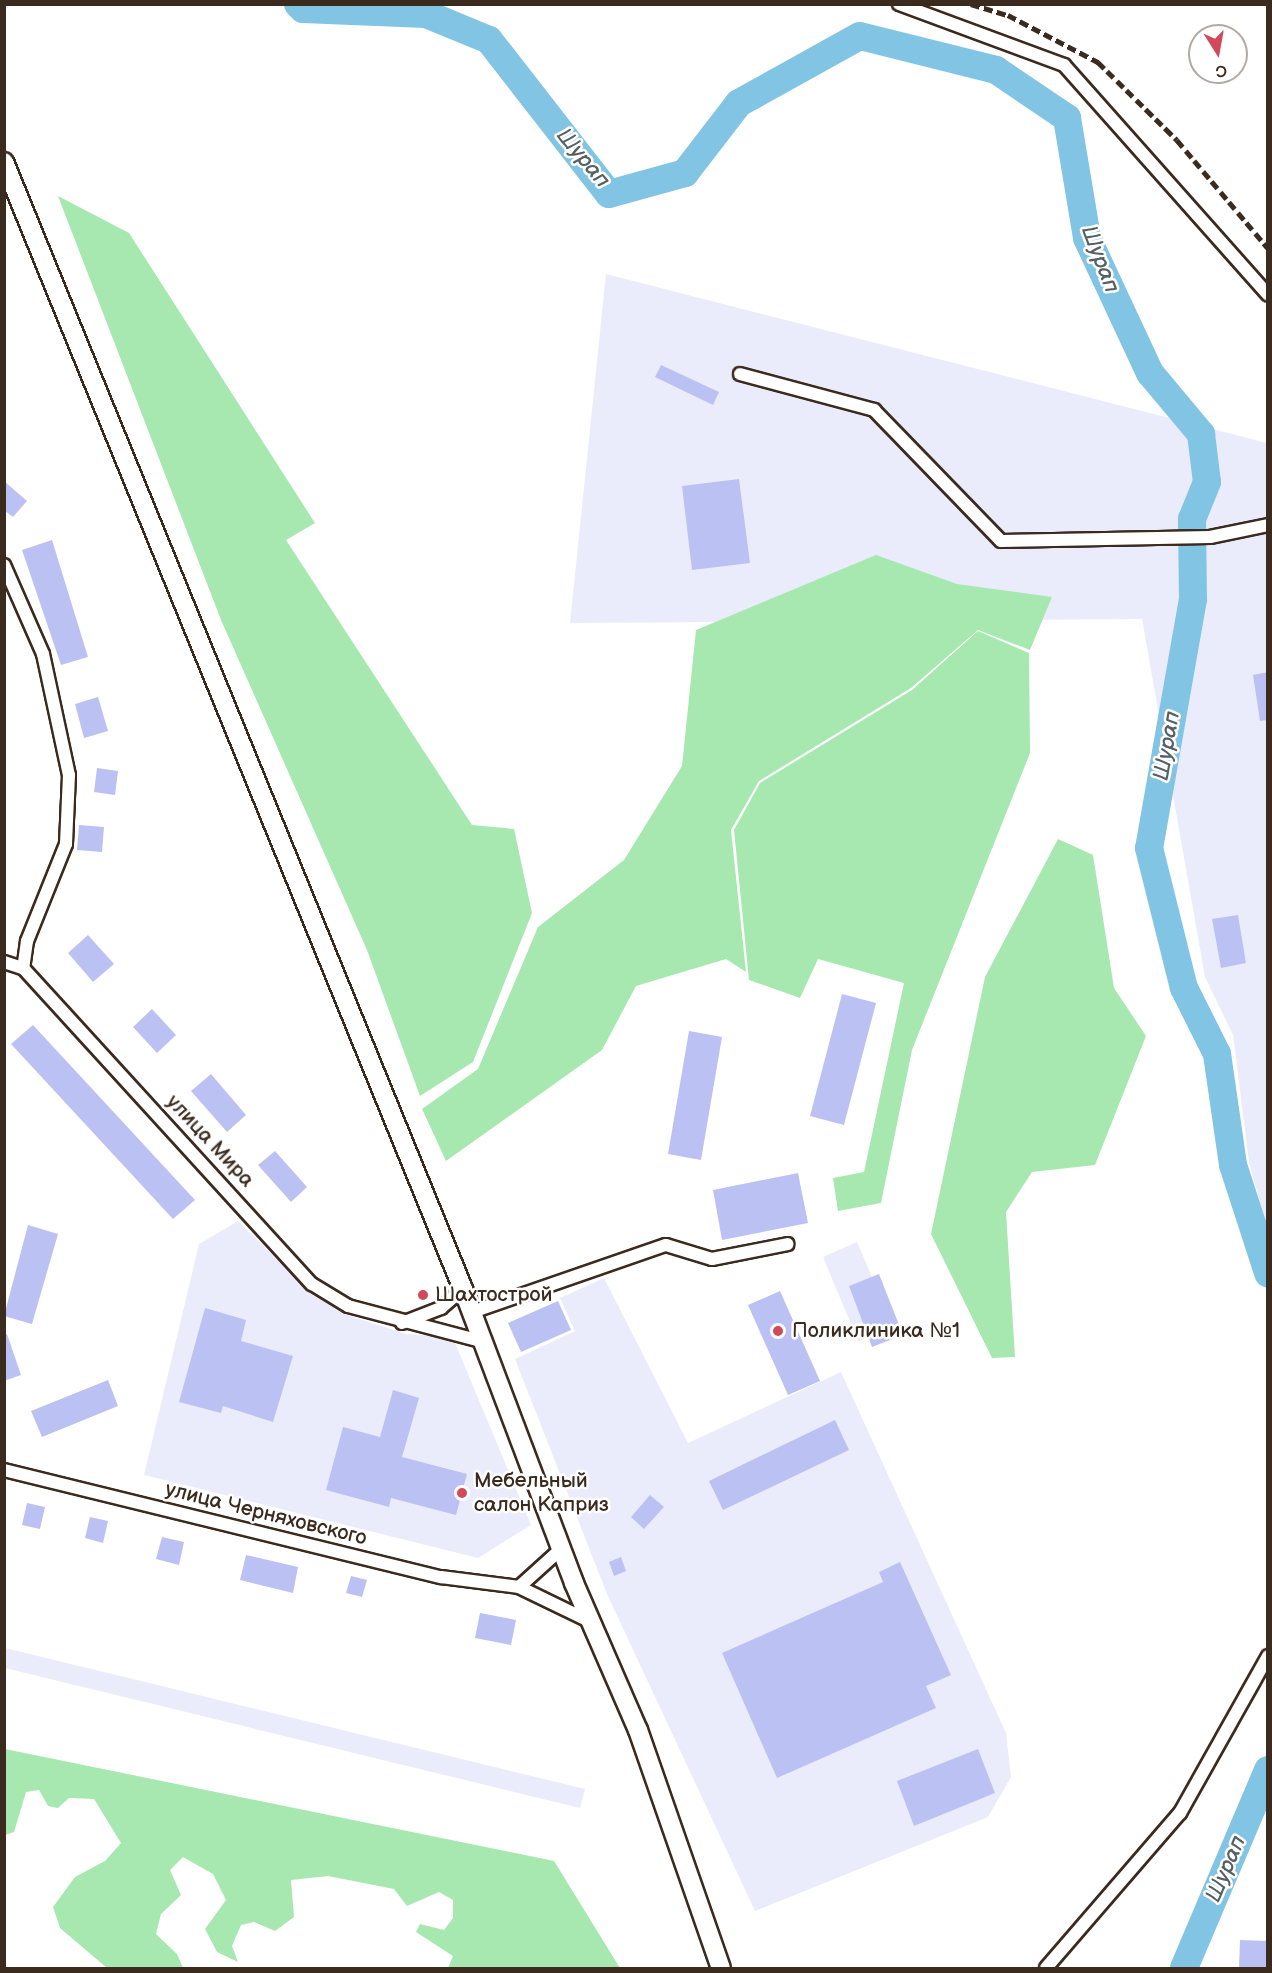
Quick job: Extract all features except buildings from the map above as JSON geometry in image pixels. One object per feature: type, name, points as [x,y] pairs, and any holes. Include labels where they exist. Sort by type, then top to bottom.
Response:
[{"type":"main road","points":[[4,162],[463,1289],[561,1549],[671,1816],[721,1968]]},
{"type":"street","points":[[899,4],[1064,65],[1268,295]]},
{"type":"street","points":[[740,374],[874,410],[1001,541],[1210,537],[1268,525]]},
{"type":"street","points":[[4,565],[43,654],[69,775],[66,844],[27,941],[23,968],[4,962]]},
{"type":"street","name":"улица Мира","points":[[23,968],[312,1284],[348,1306],[402,1323],[484,1342]]},
{"type":"street","points":[[472,1312],[666,1245],[712,1259],[788,1244]]},
{"type":"street","points":[[402,1323],[441,1308],[463,1289]]},
{"type":"street","name":"улица Черняховского","points":[[4,1470],[441,1577],[519,1587],[591,1622]]},
{"type":"street","points":[[519,1587],[561,1549]]},
{"type":"street","points":[[1046,1968],[1180,1813],[1268,1656]]},
{"type":"shaded area","points":[[606,274],[1267,443],[1267,1228],[1249,1162],[1233,1035],[1205,977],[1142,619],[570,623]]},
{"type":"shaded area","points":[[238,1221],[306,1288],[344,1314],[406,1334],[453,1338],[531,1525],[478,1558],[144,1475],[199,1244]]},
{"type":"shaded area","points":[[857,1242],[893,1326],[858,1341],[823,1257]]},
{"type":"shaded area","points":[[604,1278],[688,1443],[841,1372],[1006,1733],[1011,1777],[988,1817],[755,1911],[607,1594],[515,1359],[575,1331],[560,1298]]},
{"type":"shaded area","points":[[5,1648],[585,1789],[580,1808],[5,1668]]},
{"type":"green space","points":[[58,196],[129,233],[315,523],[286,540],[472,825],[514,829],[532,913],[473,1062],[420,1096],[367,950],[221,620]]},
{"type":"green space","points":[[876,555],[957,584],[1052,597],[1030,650],[978,630],[911,688],[759,781],[731,830],[746,972],[726,959],[636,986],[602,1050],[446,1161],[422,1109],[478,1069],[538,927],[624,860],[682,766],[696,630]]},
{"type":"green space","points":[[978,631],[1029,653],[1030,753],[912,1050],[881,1203],[838,1211],[833,1178],[864,1172],[904,983],[818,959],[800,998],[749,980],[734,830],[760,783],[912,690]]},
{"type":"green space","points":[[1058,839],[1093,855],[1114,988],[1146,1036],[1095,1165],[1032,1172],[1006,1212],[1015,1357],[992,1358],[931,1234],[985,977]]},
{"type":"green space","points":[[5,1749],[554,1861],[620,1968],[448,1968],[453,1956],[416,1932],[420,1924],[444,1930],[453,1918],[453,1900],[439,1892],[407,1906],[394,1889],[328,1876],[291,1880],[294,1917],[275,1931],[254,1922],[241,1925],[232,1946],[238,1962],[217,1952],[205,1929],[226,1900],[213,1874],[183,1857],[170,1870],[181,1895],[161,1914],[156,1934],[177,1954],[183,1968],[107,1968],[60,1928],[53,1907],[75,1877],[105,1861],[121,1843],[94,1799],[69,1798],[58,1808],[48,1806],[39,1790],[26,1792],[14,1832],[5,1835]]},
{"type":"waterway","name":"Шурап","points":[[298,4],[303,9],[426,14],[489,40],[609,194],[685,173],[739,103],[860,36],[996,70],[1067,118],[1087,238],[1150,373],[1201,434],[1207,482],[1192,519],[1193,599],[1149,848],[1184,988],[1217,1054],[1233,1165],[1268,1273]]},
{"type":"waterway","name":"Шурап","points":[[1184,1968],[1268,1770]]},
{"type":"railway","points":[[971,4],[1008,15],[1098,62],[1177,140],[1268,248]]},
{"type":"place","name":"Шахтострой","points":[[423,1295]]},
{"type":"place","name":"Поликлиника №1","points":[[778,1331]]},
{"type":"place","name":"Мебельный салон Каприз","points":[[462,1493]]}]
